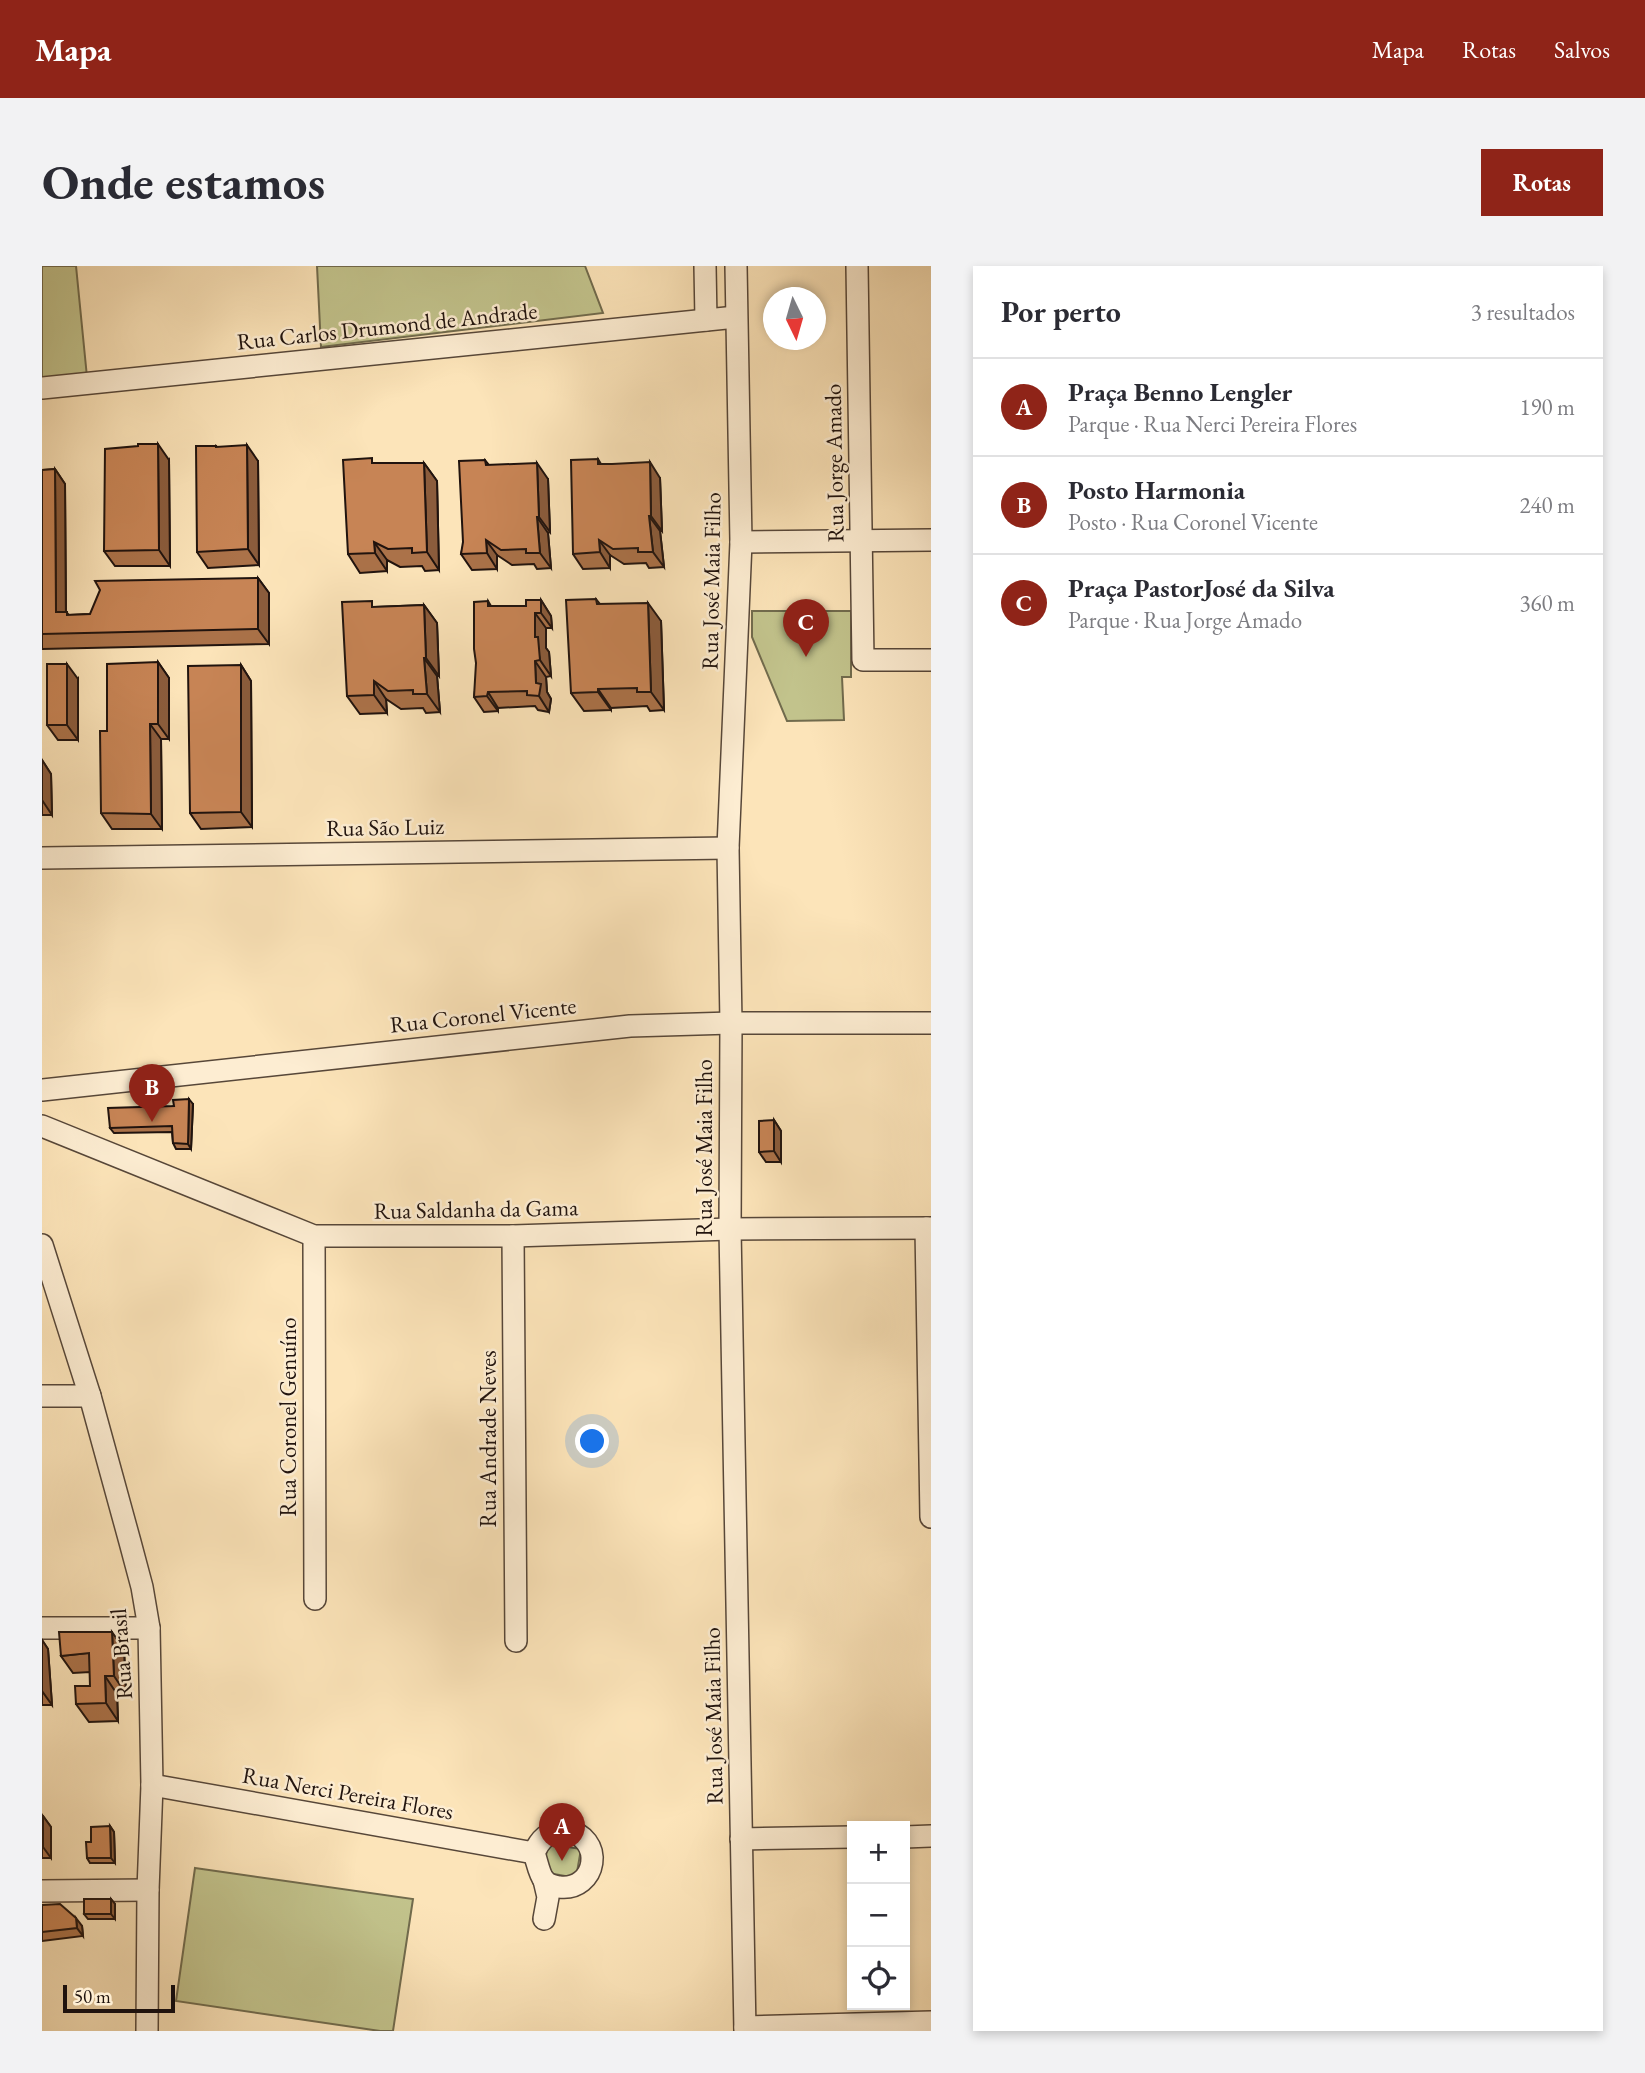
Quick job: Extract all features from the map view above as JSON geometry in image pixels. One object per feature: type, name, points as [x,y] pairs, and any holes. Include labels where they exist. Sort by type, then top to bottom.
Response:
[{"type":"street","points":[[705,266],[706,320]]},
{"type":"street","name":"Rua José Maia Filho","points":[[736,266],[741,542],[728,848],[730,1229],[745,2029]]},
{"type":"street","name":"Rua Jorge Amado","points":[[857,266],[863,660],[931,660]]},
{"type":"street","name":"Rua Carlos Drumond de Andrade","points":[[42,388],[736,317]]},
{"type":"street","points":[[741,542],[931,540]]},
{"type":"street","name":"Rua São Luiz","points":[[42,858],[728,848]]},
{"type":"street","name":"Rua Coronel Vicente","points":[[42,1090],[630,1026],[931,1023]]},
{"type":"street","name":"Rua Saldanha da Gama","points":[[42,1126],[314,1236],[513,1236],[730,1229],[928,1228]]},
{"type":"street","points":[[928,1228],[931,1517]]},
{"type":"street","name":"Rua Coronel Genuíno","points":[[314,1236],[315,1599]]},
{"type":"street","name":"Rua Andrade Neves","points":[[513,1236],[516,1641]]},
{"type":"street","name":"Rua Brasil","points":[[43,1250],[90,1396],[130,1542],[149,1628],[152,1785],[147,2031]]},
{"type":"street","points":[[42,1396],[90,1396]]},
{"type":"street","points":[[42,1628],[149,1628]]},
{"type":"street","name":"Rua Nerci Pereira Flores","points":[[152,1785],[534,1853]]},
{"type":"street","points":[[544,1880],[561,1887],[579,1883],[586,1877],[590,1870],[592,1852],[582,1835],[563,1829],[553,1831],[544,1836],[538,1844],[534,1853],[548,1897],[544,1919]]},
{"type":"street","points":[[910,1837],[931,1836]]},
{"type":"street","points":[[741,1839],[847,1837]]},
{"type":"street","points":[[42,1891],[148,1890]]},
{"type":"street","points":[[745,2029],[931,2022]]},
{"type":"green space","points":[[42,266],[76,266],[87,377],[42,381]]},
{"type":"green space","points":[[317,266],[585,266],[603,313],[321,347]]},
{"type":"green space","points":[[752,611],[851,611],[851,677],[842,677],[844,720],[787,721],[752,637]]},
{"type":"green space","points":[[548,1844],[581,1849],[576,1878],[543,1872]]},
{"type":"green space","points":[[195,1868],[413,1899],[393,2031],[176,2001]]},
{"type":"building","points":[[158,444],[159,550],[104,551],[105,449]]},
{"type":"building","points":[[247,445],[248,549],[197,552],[196,446]]},
{"type":"building","points":[[372,458],[372,463],[424,463],[427,552],[412,553],[412,548],[388,549],[374,542],[375,553],[348,554],[343,460]]},
{"type":"building","points":[[598,459],[598,464],[650,462],[649,516],[653,552],[638,552],[638,548],[613,549],[599,540],[600,552],[573,554],[571,460]]},
{"type":"building","points":[[485,460],[486,465],[537,463],[540,553],[526,553],[526,549],[501,550],[486,540],[487,553],[461,554],[463,542],[459,461]]},
{"type":"building","points":[[55,469],[56,612],[67,612],[67,615],[90,614],[100,590],[95,581],[258,578],[258,629],[42,634],[42,470]]},
{"type":"building","points":[[596,599],[597,604],[648,603],[651,692],[637,692],[637,688],[571,693],[566,600]]},
{"type":"building","points":[[526,600],[541,600],[541,613],[535,613],[535,637],[538,637],[540,660],[535,661],[536,683],[541,684],[539,696],[527,695],[527,691],[488,692],[487,696],[474,697],[474,602],[488,601],[488,606],[526,606]]},
{"type":"building","points":[[372,601],[372,607],[424,605],[427,694],[413,694],[413,690],[388,691],[374,681],[374,695],[347,696],[342,602]]},
{"type":"building","points":[[158,662],[158,724],[150,724],[151,814],[101,813],[100,731],[107,731],[107,664]]},
{"type":"building","points":[[47,664],[67,664],[67,725],[47,725]]},
{"type":"building","points":[[241,665],[241,812],[190,813],[188,666]]},
{"type":"building","points":[[189,1099],[188,1144],[173,1143],[172,1126],[110,1128],[108,1108],[174,1106],[173,1100]]},
{"type":"building","points":[[774,1120],[774,1151],[759,1152],[759,1121]]},
{"type":"building","points":[[59,1632],[112,1632],[114,1676],[105,1676],[106,1703],[76,1704],[75,1686],[90,1686],[89,1653],[61,1656]]},
{"type":"building","points":[[43,1816],[43,1847],[42,1847]]},
{"type":"building","points":[[110,1826],[111,1858],[87,1858],[86,1842],[91,1842],[91,1827]]},
{"type":"building","points":[[84,1899],[111,1899],[111,1914],[84,1914]]},
{"type":"building","points":[[60,1904],[76,1918],[77,1928],[42,1932],[42,1905]]},
{"type":"place","name":"Praça PastorJosé da Silva","points":[[806,657]]},
{"type":"place","name":"Posto Harmonia","points":[[152,1122]]},
{"type":"place","name":"Praça Benno Lengler","points":[[562,1861]]}]
